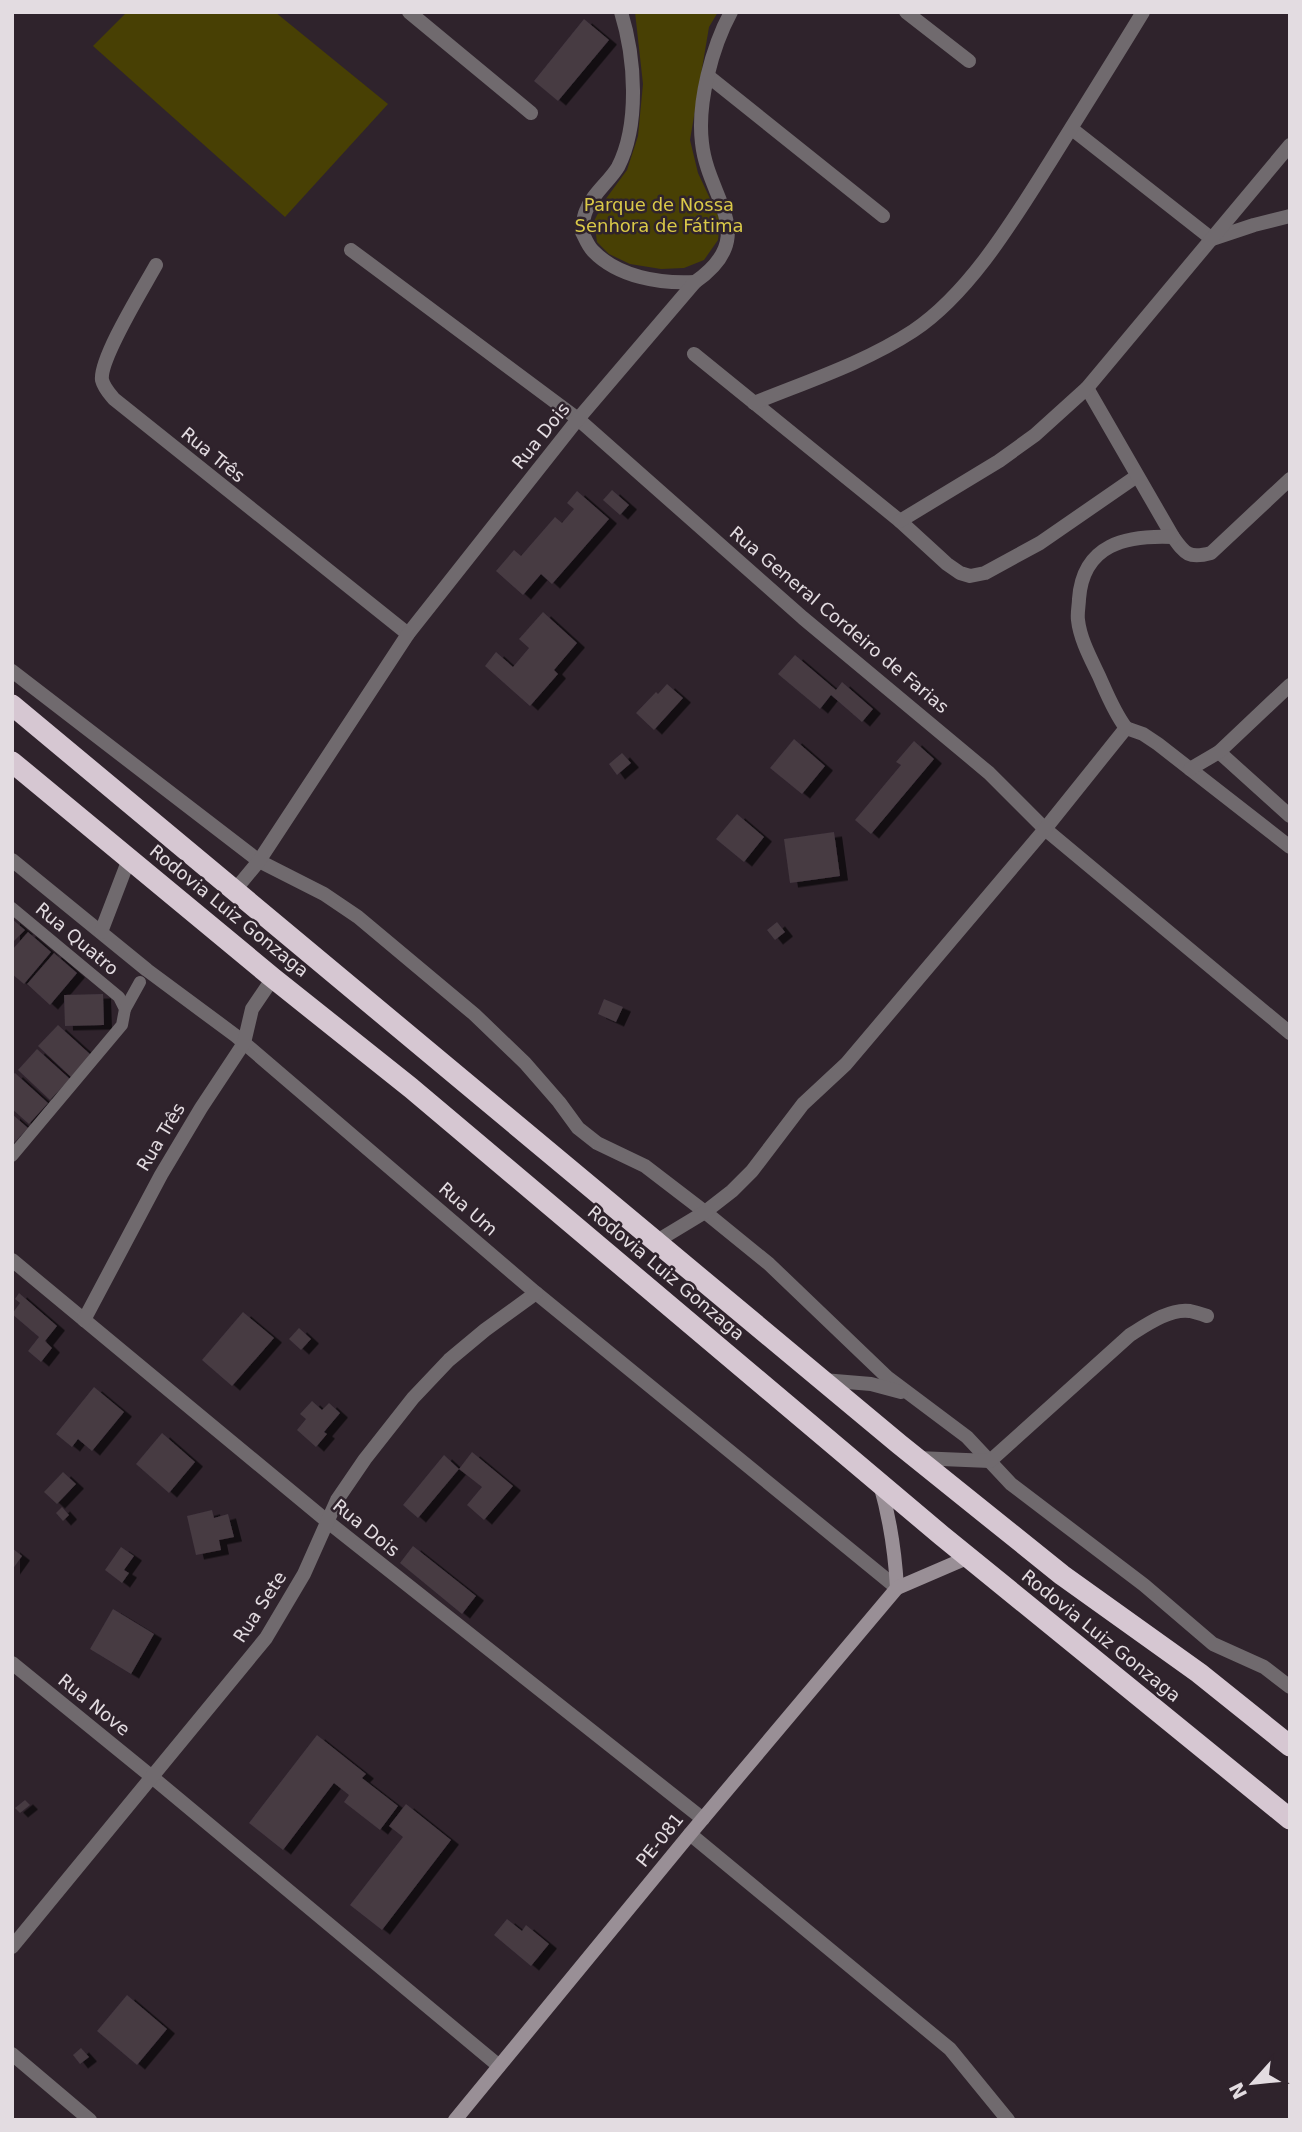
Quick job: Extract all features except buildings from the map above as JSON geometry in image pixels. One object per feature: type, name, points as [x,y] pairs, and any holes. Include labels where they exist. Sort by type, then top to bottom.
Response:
[{"type":"highway","name":"Rodovia Luiz Gonzaga","points":[[12,705],[916,1458],[1062,1575],[1199,1673],[1290,1746]]},
{"type":"highway","name":"Rodovia Luiz Gonzaga","points":[[12,762],[273,978],[411,1088],[879,1483],[1290,1819]]},
{"type":"street","points":[[408,12],[531,113]]},
{"type":"street","points":[[621,12],[630,46],[632,95],[628,137],[618,167],[586,210],[582,232],[592,250],[613,266],[669,284],[695,282]]},
{"type":"street","name":"Rua Dois","points":[[235,890],[259,861],[408,634],[578,419],[695,282],[706,275],[724,253],[729,230],[722,203],[705,167],[701,139],[712,53],[731,12]]},
{"type":"street","points":[[906,12],[969,61]]},
{"type":"street","points":[[754,403],[870,356],[915,330],[945,305],[1013,222],[1143,12]]},
{"type":"street","points":[[708,76],[883,216]]},
{"type":"street","points":[[1072,129],[1212,239]]},
{"type":"street","points":[[900,521],[999,461],[1035,435],[1087,388],[1290,145]]},
{"type":"street","points":[[1212,239],[1290,216]]},
{"type":"street","name":"Rua General Cordeiro de Farias","points":[[351,250],[578,419],[803,618],[989,773],[1045,830],[1290,1033]]},
{"type":"street","name":"Rua Três","points":[[156,265],[110,350],[103,371],[105,388],[114,399],[178,452],[408,634]]},
{"type":"street","points":[[694,354],[900,521],[947,564],[970,576],[985,573],[1040,543],[1137,476]]},
{"type":"street","points":[[1087,388],[1173,537],[1190,555],[1198,557],[1211,553],[1290,479]]},
{"type":"street","points":[[1173,537],[1147,536],[1109,545],[1090,562],[1080,582],[1078,621],[1084,640],[1117,717],[1126,728],[1150,738],[1290,847]]},
{"type":"street","points":[[12,671],[259,861],[324,894],[358,917],[474,1014],[517,1054],[559,1101],[578,1128],[597,1143],[645,1166],[769,1264],[858,1351],[909,1394],[967,1437],[1012,1484],[1144,1585],[1213,1644],[1264,1667],[1290,1687]]},
{"type":"street","points":[[1190,769],[1219,752],[1290,685]]},
{"type":"street","points":[[657,1241],[705,1212],[752,1171],[803,1104],[846,1063],[1045,830],[1126,728]]},
{"type":"street","points":[[1219,752],[1290,816]]},
{"type":"street","points":[[101,932],[129,859]]},
{"type":"street","name":"Rua Um","points":[[12,860],[101,932],[144,976],[244,1043],[536,1293],[897,1588]]},
{"type":"street","name":"Rua Três","points":[[84,1320],[160,1175],[244,1043],[252,1009],[273,978]]},
{"type":"street","name":"Rua Dois","points":[[12,1260],[328,1522],[703,1819]]},
{"type":"street","name":"Rua Sete","points":[[12,1947],[266,1638],[304,1574],[337,1500],[413,1398],[449,1360],[536,1293]]},
{"type":"street","points":[[916,1458],[990,1461],[1130,1335],[1151,1322],[1187,1310],[1207,1316]]},
{"type":"street","points":[[823,1380],[871,1384],[909,1394]]},
{"type":"street","points":[[879,1483],[895,1546],[897,1588],[969,1557]]},
{"type":"street","name":"PE-081","points":[[455,2120],[897,1588]]},
{"type":"street","name":"Rua Nove","points":[[12,1663],[152,1777]]},
{"type":"street","points":[[152,1777],[499,2066]]},
{"type":"street","points":[[690,1834],[950,2049],[1008,2120]]},
{"type":"street","points":[[12,2054],[90,2120]]},
{"type":"lane","name":"Rua Quatro","points":[[12,908],[119,997],[125,1009]]},
{"type":"lane","points":[[12,1156],[122,1025],[125,1009],[144,976]]},
{"type":"green space","points":[[127,12],[275,12],[388,104],[285,217],[93,46]]},
{"type":"green space","name":"Parque de Nossa Senhora de Fátima","points":[[635,12],[718,12],[709,27],[690,140],[698,173],[720,220],[718,240],[704,260],[684,268],[661,269],[630,264],[609,254],[597,242],[594,221],[605,200],[627,170],[638,136],[643,84]]}]
